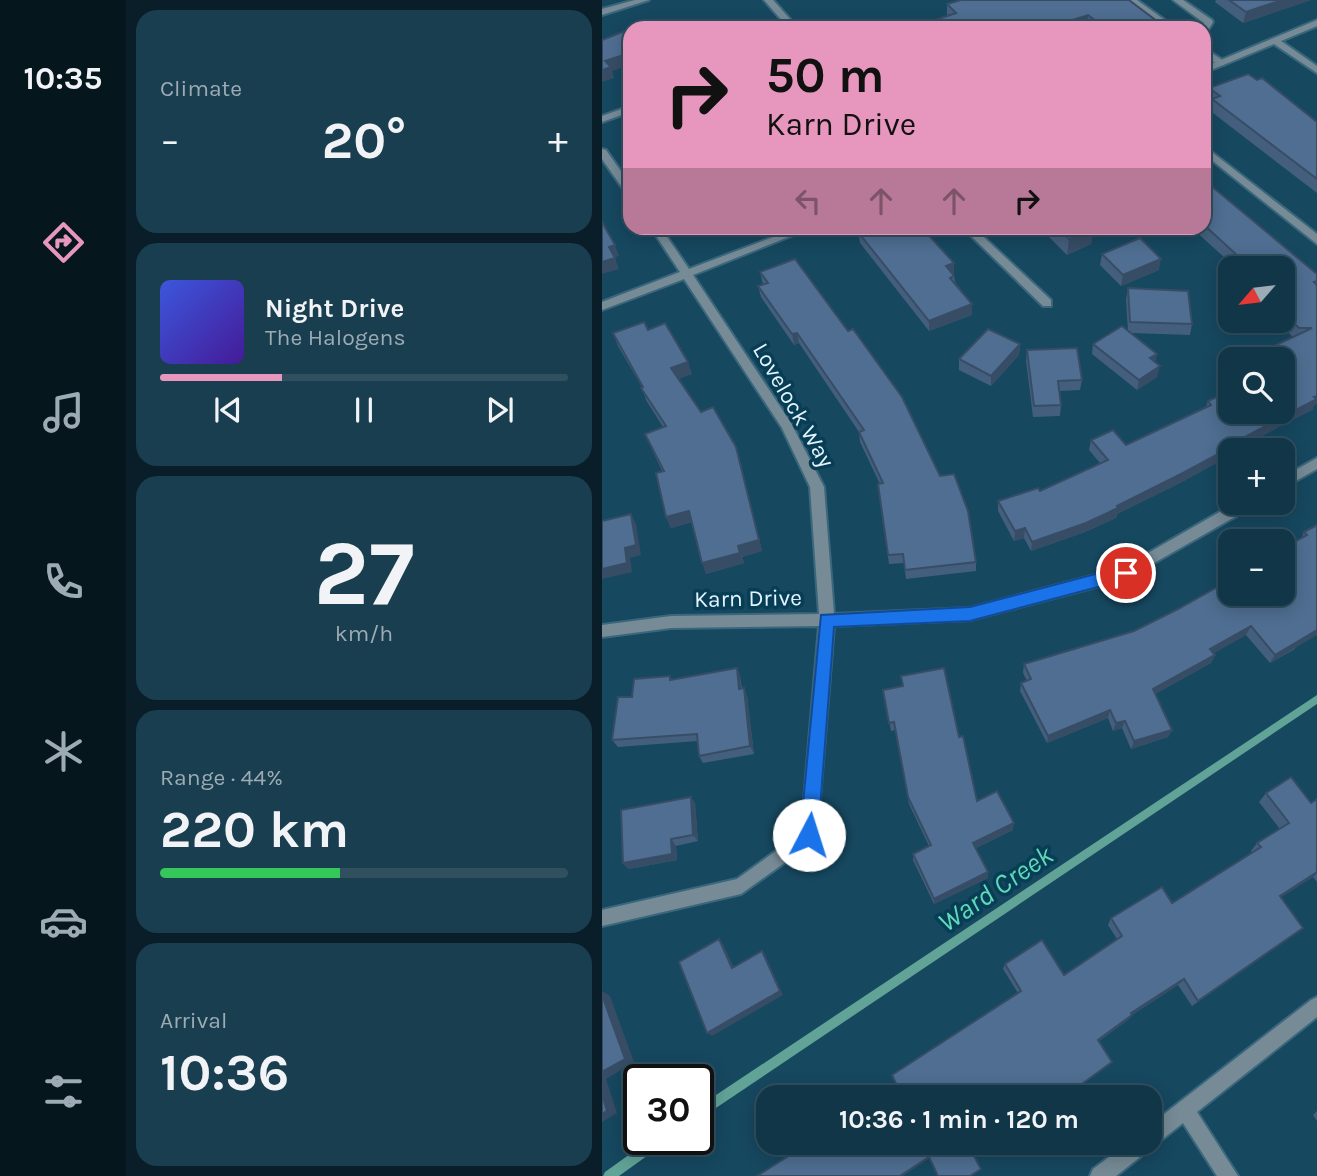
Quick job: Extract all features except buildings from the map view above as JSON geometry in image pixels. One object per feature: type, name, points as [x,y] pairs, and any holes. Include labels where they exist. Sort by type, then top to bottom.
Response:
[{"type":"street","points":[[602,13],[645,0]]},
{"type":"street","points":[[768,0],[787,20]]},
{"type":"street","points":[[1131,0],[1161,21]]},
{"type":"street","points":[[1177,0],[1208,21]]},
{"type":"street","points":[[1211,67],[1317,23]]},
{"type":"street","points":[[1275,41],[1317,69]]},
{"type":"street","points":[[1211,56],[1220,63]]},
{"type":"street","points":[[602,119],[623,111]]},
{"type":"street","points":[[602,152],[623,181]]},
{"type":"street","points":[[1211,155],[1317,240]]},
{"type":"street","name":"Lovelock Way","points":[[602,918],[741,886],[809,835],[827,620],[817,487],[787,426],[688,272],[661,235]]},
{"type":"street","points":[[602,306],[787,235]]},
{"type":"street","points":[[975,235],[1047,303]]},
{"type":"street","points":[[1295,476],[1317,463]]},
{"type":"street","name":"Karn Drive","points":[[602,631],[671,622],[827,620],[970,614],[1126,573],[1226,515]]},
{"type":"street","points":[[1162,1128],[1317,1006]]},
{"type":"street","points":[[1185,1110],[1228,1176]]},
{"type":"street","points":[[1100,1176],[1127,1155]]},
{"type":"waterway","name":"Ward Creek","points":[[714,1103],[1317,699]]},
{"type":"waterway","name":"Ward Creek","points":[[609,1176],[639,1155]]},
{"type":"route","points":[[809,835],[827,620],[970,614],[1126,573]]}]
